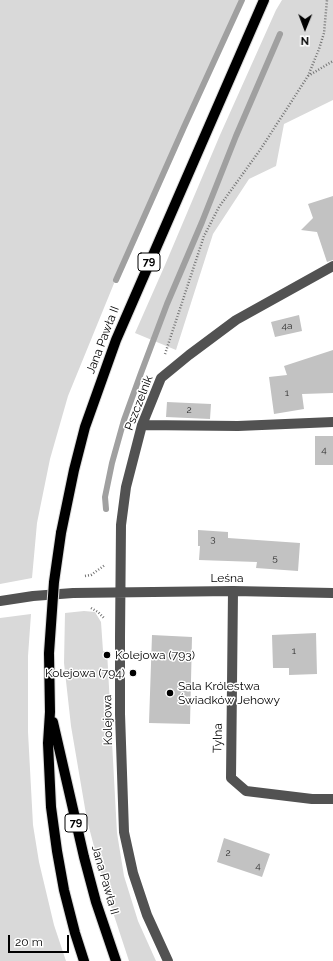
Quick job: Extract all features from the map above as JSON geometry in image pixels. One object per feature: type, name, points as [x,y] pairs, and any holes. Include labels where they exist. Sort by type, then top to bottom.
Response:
[{"type":"main road","name":"Jana Pawła II","points":[[84,961],[64,890],[57,851],[50,788],[48,743],[50,712],[49,653],[54,582],[61,533],[74,470],[86,427],[116,340],[264,0]]},
{"type":"main road","name":"Jana Pawła II","points":[[50,712],[84,857],[96,902],[116,961]]},
{"type":"street","name":"Pszczelnik","points":[[122,592],[121,525],[126,487],[142,425],[161,378],[236,320],[333,266]]},
{"type":"street","points":[[142,425],[238,426],[333,422]]},
{"type":"street","name":"Leśna","points":[[122,592],[233,591],[333,593]]},
{"type":"street","name":"Tylna","points":[[233,591],[231,778],[246,791],[312,799],[333,799]]},
{"type":"street","points":[[0,601],[33,596],[73,593],[122,592]]},
{"type":"street","name":"Kolejowa","points":[[122,592],[120,714],[124,832],[133,873],[147,915],[168,961]]},
{"type":"path","points":[[161,378],[165,354],[204,236],[219,208],[260,150],[308,76],[324,33],[327,0]]},
{"type":"path","points":[[308,76],[333,61]]},
{"type":"path","points":[[86,608],[91,608],[104,616],[105,621]]},
{"type":"shaded area","points":[[0,0],[241,0],[183,126],[155,193],[126,254],[68,396],[50,459],[37,523],[32,578],[0,584]]},
{"type":"shaded area","points":[[282,0],[333,0],[333,100],[284,124],[276,166],[249,179],[213,234],[176,350],[135,333],[220,135],[276,10]]},
{"type":"shaded area","points":[[84,611],[95,612],[101,622],[103,651],[107,651],[117,833],[124,876],[138,921],[156,961],[129,961],[105,888],[87,820],[71,726],[64,663],[65,613]]},
{"type":"shaded area","points":[[31,614],[28,656],[28,732],[33,825],[39,862],[54,925],[66,961],[0,961],[0,618]]},
{"type":"building","points":[[333,196],[333,260],[327,262],[317,232],[301,230],[313,218],[308,204]]},
{"type":"building","points":[[299,315],[302,331],[275,337],[271,322]]},
{"type":"building","points":[[333,350],[333,393],[302,394],[304,409],[274,414],[269,377],[287,375],[284,366]]},
{"type":"building","points":[[167,402],[211,404],[210,419],[166,417]]},
{"type":"building","points":[[315,436],[333,436],[333,465],[315,465]]},
{"type":"building","points":[[198,530],[228,532],[228,538],[300,543],[298,571],[256,568],[257,562],[199,560],[200,546],[198,546]]},
{"type":"building","points":[[316,633],[317,674],[289,675],[289,668],[273,668],[272,635]]},
{"type":"building","name":"Sala Królestwa Świadków Jehowy","points":[[152,635],[192,637],[190,724],[149,723]]},
{"type":"building","points":[[224,838],[270,854],[262,877],[217,862]]},
{"type":"waterway","points":[[116,280],[242,0]]},
{"type":"waterway","points":[[106,509],[105,497],[112,463],[124,420],[141,373],[167,304],[202,222],[236,136],[280,34]]},
{"type":"place","name":"Kolejowa (793)","points":[[107,655]]},
{"type":"place","name":"Kolejowa (794)","points":[[133,673]]},
{"type":"place","name":"Sala Królestwa Świadków Jehowy","points":[[170,693]]}]
